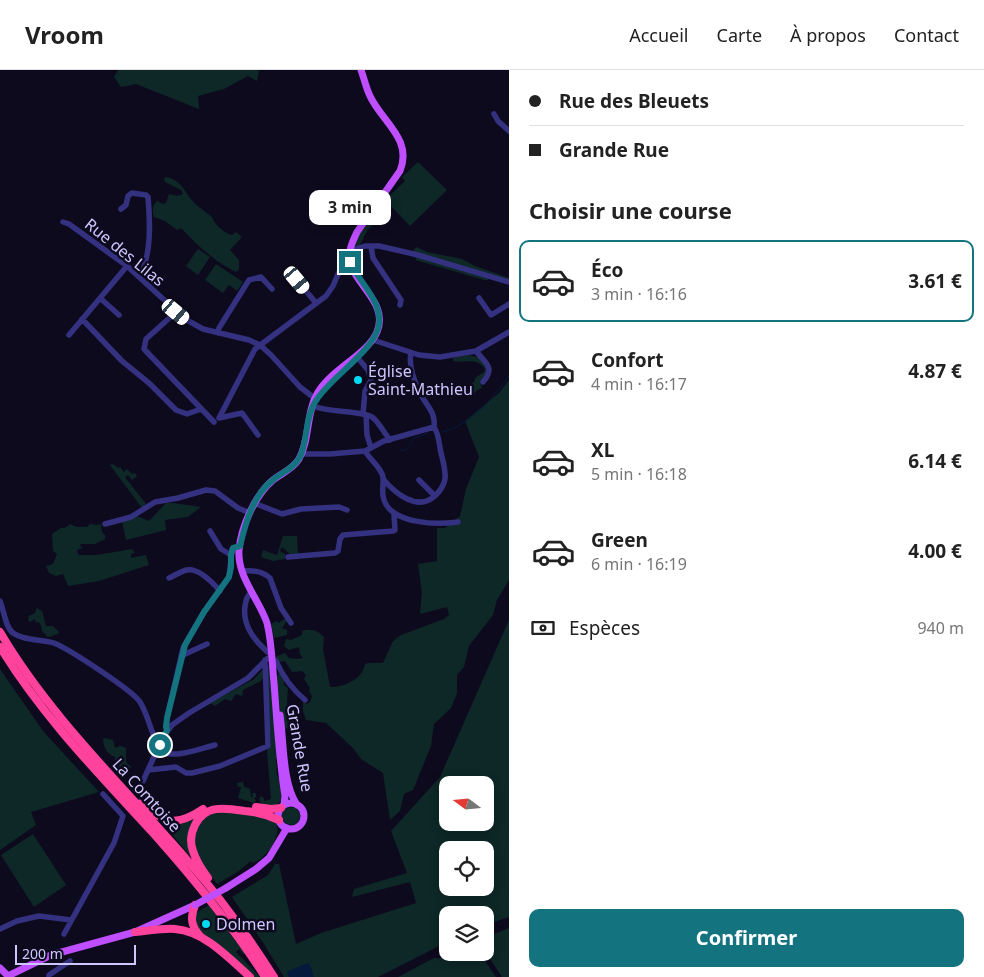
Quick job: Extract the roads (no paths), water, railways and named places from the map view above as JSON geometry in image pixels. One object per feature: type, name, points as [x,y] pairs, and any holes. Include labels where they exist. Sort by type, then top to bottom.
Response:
[{"type":"highway","name":"La Comtoise","points":[[0,632],[21,666],[44,697],[189,862],[228,910],[274,977]]},
{"type":"highway","name":"La Comtoise","points":[[0,647],[27,688],[65,736],[204,892],[235,932],[265,977]]},
{"type":"highway","points":[[118,783],[156,815],[172,822],[187,819],[206,808],[220,803],[268,809],[283,806]]},
{"type":"highway","points":[[228,910],[195,856],[191,841],[196,823],[206,812],[222,807],[263,814],[279,820]]},
{"type":"highway","points":[[195,906],[192,913],[192,923],[195,930],[203,939],[250,977]]},
{"type":"highway","points":[[135,932],[176,929],[203,939]]},
{"type":"main road","points":[[315,401],[333,379],[370,345],[378,328],[379,315],[376,306],[357,276],[350,260],[350,251],[365,218],[400,171],[402,164],[403,148],[394,131],[370,96],[361,70]]},
{"type":"main road","points":[[276,695],[269,658],[266,622],[242,571],[239,557],[240,546],[254,503],[263,489],[273,479],[293,466],[301,454],[320,389],[331,376],[373,340]]},
{"type":"main road","name":"Grande Rue","points":[[276,695],[288,782],[291,794],[297,805]]},
{"type":"main road","name":"Grande Rue","points":[[276,695],[278,740],[285,796],[283,806]]},
{"type":"main road","points":[[292,803],[297,805],[302,810],[302,821],[297,827],[287,828],[282,825],[278,814],[283,806],[292,803]]},
{"type":"main road","points":[[8,977],[14,968],[30,961],[135,932],[195,906],[256,869],[269,858],[287,828]]},
{"type":"main road","points":[[8,977],[21,975],[38,960]]},
{"type":"main road","points":[[0,968],[8,977]]},
{"type":"street","points":[[494,114],[498,121],[509,131]]},
{"type":"street","points":[[121,209],[126,205],[128,196],[132,193],[148,197],[149,242],[142,272],[139,277]]},
{"type":"street","name":"Rue des Lilas","points":[[63,222],[70,224],[127,266],[185,319],[203,329],[249,340],[260,345],[315,401]]},
{"type":"street","points":[[350,251],[365,246],[379,246],[408,252],[509,282]]},
{"type":"street","points":[[371,246],[373,258],[401,300],[400,305]]},
{"type":"street","points":[[217,420],[255,349],[326,296],[333,286],[343,263],[350,260]]},
{"type":"street","points":[[69,335],[127,266]]},
{"type":"street","points":[[218,333],[249,280],[261,277],[272,289]]},
{"type":"street","points":[[297,280],[316,304]]},
{"type":"street","points":[[100,298],[119,315]]},
{"type":"street","points":[[479,298],[491,315],[509,304]]},
{"type":"street","points":[[176,312],[146,339],[144,349],[201,409],[217,420]]},
{"type":"street","points":[[82,319],[120,360],[149,383],[176,410],[187,414],[201,409]]},
{"type":"street","points":[[373,340],[411,353],[440,357],[476,351],[509,332]]},
{"type":"street","points":[[476,351],[490,370],[483,382]]},
{"type":"street","points":[[357,357],[370,374],[371,380],[365,393],[364,414],[368,449],[383,479],[393,490],[407,499],[422,502],[435,496],[441,490],[445,475],[438,437],[434,427],[434,416],[420,394],[410,362],[411,353]]},
{"type":"street","points":[[315,401],[331,411],[364,414],[374,419],[390,440]]},
{"type":"street","points":[[217,420],[242,413],[258,435]]},
{"type":"street","points":[[301,454],[317,455],[368,449],[390,440],[434,427]]},
{"type":"street","points":[[383,479],[383,499],[386,506],[394,514],[444,524],[458,522]]},
{"type":"street","points":[[419,480],[435,496]]},
{"type":"street","points":[[105,524],[130,517],[155,502],[206,490],[215,491],[238,508],[250,513]]},
{"type":"street","points":[[254,503],[280,514],[294,510],[339,507],[347,510]]},
{"type":"street","points":[[288,557],[335,553],[338,551],[340,539],[343,535],[393,531],[394,514]]},
{"type":"street","points":[[210,530],[221,549],[231,555]]},
{"type":"street","points":[[167,730],[167,718],[181,656],[188,638],[229,577],[233,548],[240,546]]},
{"type":"street","points":[[169,578],[184,570],[192,570],[210,581],[220,590]]},
{"type":"street","points":[[242,571],[266,574],[270,578],[281,608],[291,623]]},
{"type":"street","points":[[252,592],[246,600],[244,611],[246,623],[269,658],[276,661],[280,672],[290,686],[305,700]]},
{"type":"street","points":[[0,601],[9,627],[14,634],[63,647],[134,695],[142,706],[159,748],[164,754],[174,754],[215,745]]},
{"type":"street","points":[[181,656],[207,644]]},
{"type":"street","points":[[143,781],[167,730],[188,713],[248,678],[269,658]]},
{"type":"street","points":[[148,770],[176,767],[190,774],[220,766],[268,746],[269,658]]},
{"type":"street","points":[[64,934],[114,843],[123,816],[103,794]]},
{"type":"street","points":[[0,929],[17,921],[39,916],[71,920]]},
{"type":"street","points":[[49,977],[49,975],[70,961]]},
{"type":"water","points":[[308,963],[314,977],[289,977],[287,974],[288,971]]},
{"type":"waterway","points":[[442,432],[462,424],[480,410],[509,376]]},
{"type":"waterway","points":[[401,449],[402,451],[406,449],[413,439],[428,433]]},
{"type":"place","name":"Église Saint-Mathieu","points":[[358,380]]},
{"type":"place","name":"Dolmen","points":[[206,924]]}]
